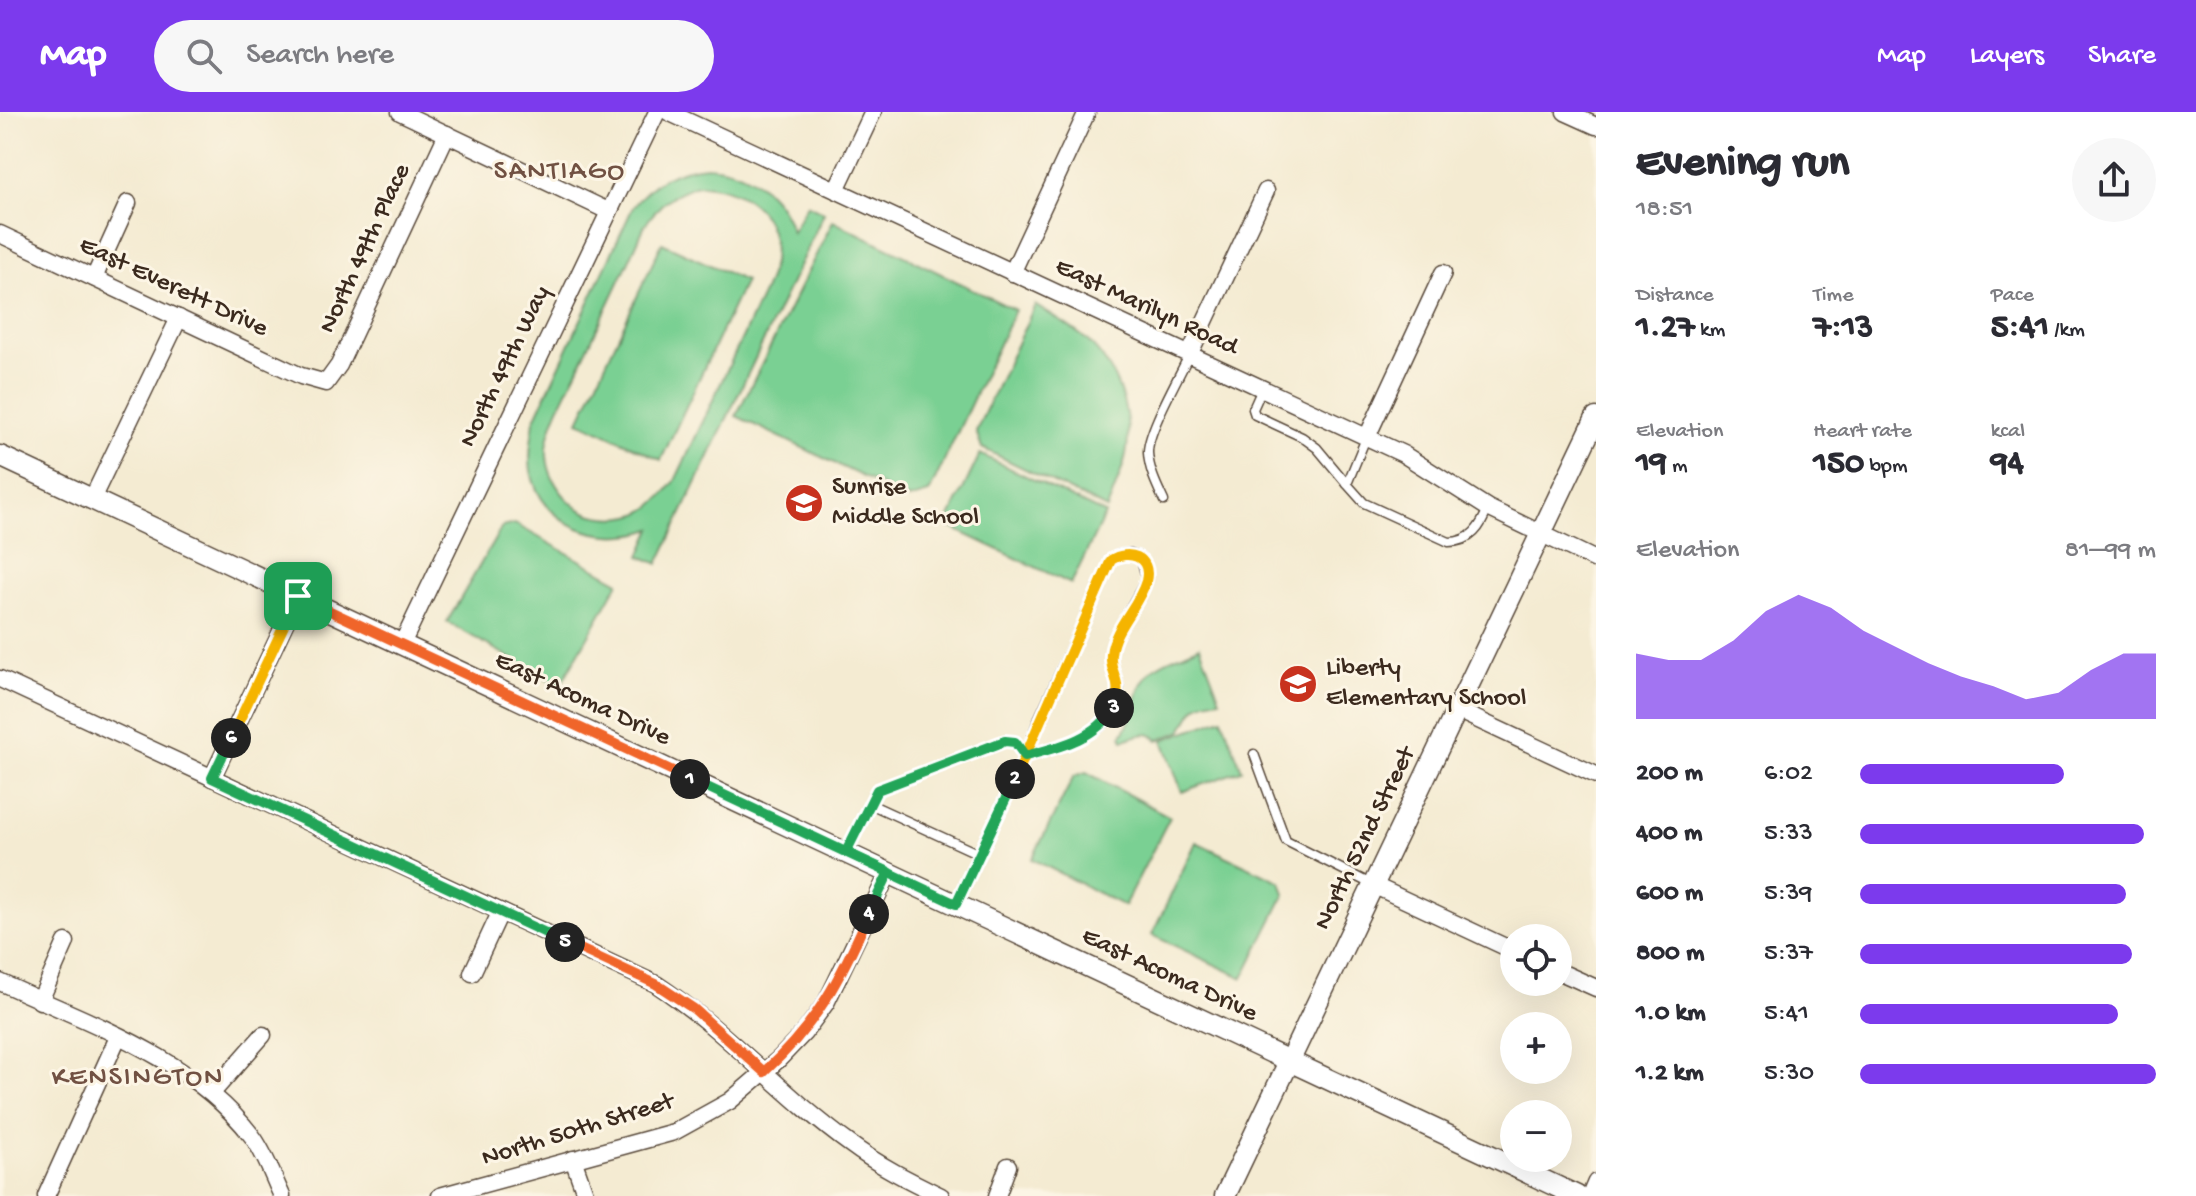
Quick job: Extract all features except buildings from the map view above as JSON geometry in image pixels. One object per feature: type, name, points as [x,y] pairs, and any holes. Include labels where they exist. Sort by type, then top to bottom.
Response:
[{"type":"street","points":[[400,112],[608,211]]},
{"type":"street","name":"North 49th Way","points":[[402,644],[657,112]]},
{"type":"street","name":"East Marilyn Road","points":[[668,112],[1367,437],[1435,472],[1488,508],[1596,560]]},
{"type":"street","points":[[836,190],[873,112]]},
{"type":"street","points":[[1012,273],[1087,112]]},
{"type":"street","points":[[1565,112],[1596,126]]},
{"type":"street","name":"North 49th Place","points":[[326,383],[339,365],[447,134]]},
{"type":"street","points":[[1189,355],[1266,191]]},
{"type":"street","points":[[94,278],[128,203]]},
{"type":"street","name":"East Everett Drive","points":[[0,234],[301,376],[326,383]]},
{"type":"street","points":[[1367,437],[1443,273]]},
{"type":"street","points":[[92,499],[179,318]]},
{"type":"street","name":"North 52nd Street","points":[[1225,1196],[1596,418]]},
{"type":"street","name":"East Acoma Drive","points":[[0,456],[1577,1196]]},
{"type":"street","points":[[212,778],[298,596]]},
{"type":"street","points":[[0,679],[656,984],[694,1009],[851,1145],[941,1196]]},
{"type":"street","points":[[1457,710],[1596,775]]},
{"type":"street","name":"North 50th Street","points":[[440,1196],[674,1132],[730,1101],[804,1033],[826,1003],[889,872]]},
{"type":"street","points":[[1373,885],[1500,944]]},
{"type":"street","points":[[472,973],[500,913]]},
{"type":"street","points":[[40,1001],[66,942]]},
{"type":"street","points":[[1572,977],[1596,988]]},
{"type":"street","points":[[0,982],[165,1059],[212,1093],[253,1138],[282,1196]]},
{"type":"street","points":[[212,1093],[263,1035]]},
{"type":"street","points":[[46,1196],[118,1037]]},
{"type":"street","points":[[573,1159],[586,1196]]},
{"type":"street","points":[[997,1196],[1008,1166]]},
{"type":"street","points":[[1590,1196],[1596,1182]]},
{"type":"lane","points":[[1164,501],[1151,470],[1147,450],[1189,355]]},
{"type":"lane","points":[[1262,389],[1253,409],[1255,415],[1302,437],[1317,448],[1364,503],[1449,542],[1461,542],[1471,536],[1488,508]]},
{"type":"lane","points":[[1347,484],[1367,437]]},
{"type":"lane","points":[[956,904],[1111,560],[1131,553],[1141,558],[1146,579],[1114,642],[1111,655],[1119,690],[1107,720],[1094,731],[1056,748],[1025,756]]},
{"type":"lane","points":[[846,852],[877,790],[1005,741],[1015,742],[1025,756]]},
{"type":"lane","points":[[1254,754],[1286,841],[1373,885]]},
{"type":"lane","points":[[870,804],[979,854]]},
{"type":"green space","points":[[695,168],[721,168],[748,177],[779,206],[792,232],[807,204],[824,213],[658,564],[640,556],[652,529],[634,534],[596,533],[561,519],[537,490],[531,471],[531,446],[534,421],[633,207],[656,183],[674,173]],"holes":[[[698,185],[738,194],[764,216],[774,249],[765,289],[675,481],[645,511],[616,518],[592,514],[571,502],[550,472],[547,448],[555,417],[645,225],[667,200],[681,192]]]},
{"type":"green space","points":[[833,221],[1015,310],[929,493],[909,499],[736,416]]},
{"type":"green space","points":[[662,243],[745,281],[661,460],[579,421]]},
{"type":"green space","points":[[1035,305],[1077,332],[1093,347],[1112,372],[1118,387],[1127,418],[1127,449],[1107,509],[982,448],[976,431]]},
{"type":"green space","points":[[980,454],[1105,514],[1071,584],[946,525]]},
{"type":"green space","points":[[515,524],[619,582],[560,686],[447,622],[502,527]]},
{"type":"green space","points":[[1200,646],[1220,699],[1205,702],[1196,708],[1182,731],[1158,740],[1146,734],[1123,740],[1121,736],[1140,687],[1149,673],[1166,661]]},
{"type":"green space","points":[[1222,718],[1242,770],[1182,792],[1163,740]]},
{"type":"green space","points":[[1086,772],[1170,817],[1124,906],[1032,859],[1074,776]]},
{"type":"green space","points":[[1196,842],[1281,882],[1285,894],[1243,978],[1152,935]]},
{"type":"place","name":"Sunrise Middle School","points":[[804,503]]},
{"type":"place","name":"Liberty Elementary School","points":[[1298,684]]},
{"type":"district","name":"SANTIAGO","points":[[560,172]]},
{"type":"district","name":"KENSINGTON","points":[[138,1078]]},
{"type":"route","points":[[298,596],[212,778],[656,984],[694,1009],[764,1072],[804,1033],[826,1003],[889,872],[846,852],[877,790],[1005,741],[1015,742],[1025,756],[1056,748],[1094,731],[1107,720],[1115,706],[1119,690],[1111,660],[1114,642],[1146,579],[1141,558],[1131,553],[1111,560],[1039,718],[1025,756],[956,904],[889,872],[846,852],[653,761],[298,596]]}]
